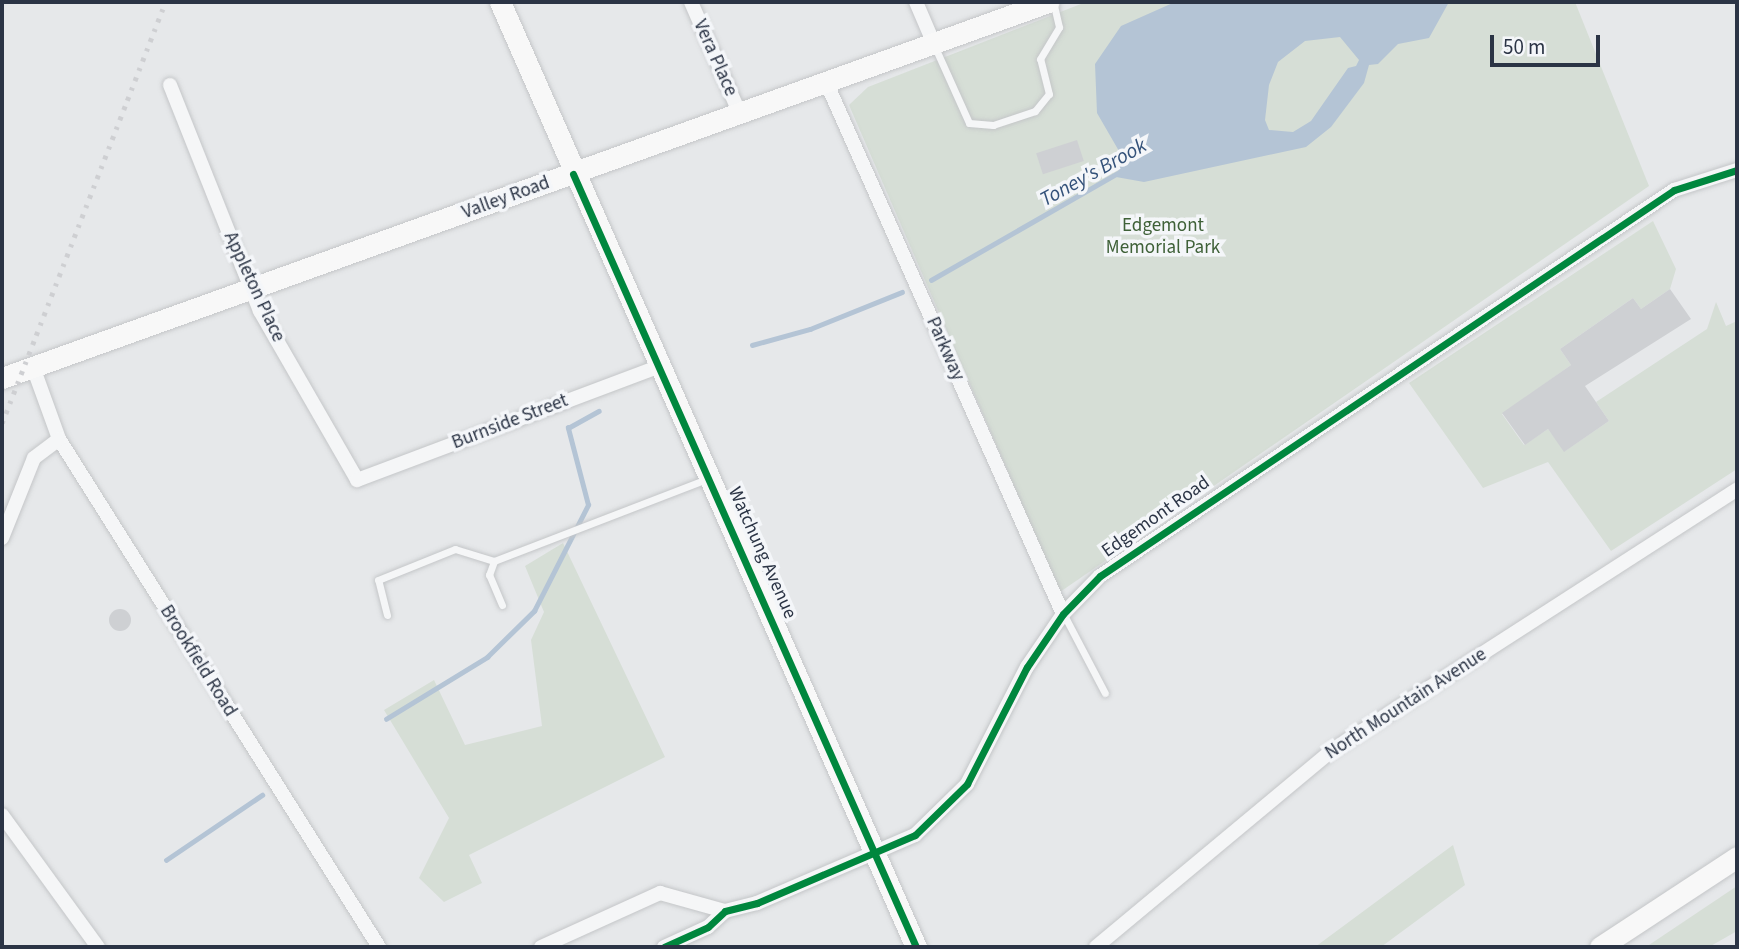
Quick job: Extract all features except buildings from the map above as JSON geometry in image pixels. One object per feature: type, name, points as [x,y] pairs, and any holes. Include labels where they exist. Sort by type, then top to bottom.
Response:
[{"type":"main road","name":"Watchung Avenue","points":[[500,2],[573,174],[663,365],[916,947]]},
{"type":"main road","name":"Valley Road","points":[[2,379],[827,85],[1051,2]]},
{"type":"main road","points":[[1600,947],[1737,858]]},
{"type":"street","name":"Vera Place","points":[[691,2],[740,114]]},
{"type":"street","points":[[916,2],[934,44]]},
{"type":"street","name":"Parkway","points":[[827,85],[1063,614]]},
{"type":"street","name":"Appleton Place","points":[[170,86],[252,289],[357,480]]},
{"type":"street","name":"Edgemont Road","points":[[664,947],[708,926],[725,911],[877,855],[915,835],[954,803],[980,764],[1027,667],[1063,614],[1100,576],[1149,539],[1667,195],[1712,174],[1737,170]]},
{"type":"street","name":"Burnside Street","points":[[357,480],[663,365]]},
{"type":"street","name":"Brookfield Road","points":[[33,367],[59,439],[379,947]]},
{"type":"street","points":[[2,538],[34,458],[59,439]]},
{"type":"street","name":"North Mountain Avenue","points":[[1096,947],[1331,751],[1737,489]]},
{"type":"street","points":[[2,815],[95,946]]},
{"type":"street","points":[[541,947],[647,895],[672,893],[725,911]]},
{"type":"lane","points":[[934,44],[969,123],[993,125],[1035,111],[1049,94],[1040,59],[1059,27],[1051,2]]},
{"type":"lane","points":[[387,615],[378,580],[455,549],[494,561],[582,531],[711,477]]},
{"type":"lane","points":[[494,561],[489,575],[502,605]]},
{"type":"lane","points":[[1063,614],[1105,693]]},
{"type":"green space","name":"Edgemont Memorial Park","points":[[1086,2],[1575,2],[1649,186],[1060,592],[849,105],[868,87]]},
{"type":"green space","points":[[1653,221],[1676,269],[1670,289],[1641,309],[1633,298],[1560,349],[1571,365],[1502,414],[1524,445],[1548,429],[1565,451],[1609,421],[1596,402],[1707,329],[1716,302],[1726,326],[1737,321],[1737,469],[1611,551],[1548,462],[1483,488],[1409,383]]},
{"type":"green space","points":[[563,543],[665,757],[469,855],[482,883],[444,902],[419,878],[449,818],[384,710],[434,680],[465,745],[542,726],[531,640],[544,612],[525,566]]},
{"type":"green space","points":[[1453,845],[1465,885],[1381,947],[1315,947]]},
{"type":"green space","points":[[1737,886],[1737,931],[1709,947],[1646,947]]},
{"type":"water","points":[[1175,2],[1449,2],[1429,38],[1398,44],[1378,64],[1369,65],[1364,83],[1331,127],[1306,147],[1144,182],[1116,177],[1123,158],[1097,113],[1095,64],[1121,26]],"holes":[[[1340,37],[1359,60],[1356,66],[1348,68],[1311,121],[1293,132],[1269,130],[1265,120],[1269,85],[1278,62],[1305,41]]]},
{"type":"waterway","name":"Toney's Brook","points":[[931,280],[1118,173]]},
{"type":"waterway","name":"Toney's Brook","points":[[752,345],[810,329],[902,292]]},
{"type":"waterway","name":"Toney's Brook","points":[[386,719],[487,657],[534,611],[588,505],[568,428],[599,411]]},
{"type":"waterway","name":"Toney's Brook","points":[[166,860],[262,795]]},
{"type":"railway","points":[[2,423],[165,2]]},
{"type":"cycle path","points":[[664,947],[708,927],[725,911],[757,903],[915,835],[967,784],[1027,667],[1063,614],[1100,576],[1674,190],[1737,170]]},
{"type":"cycle path","points":[[573,174],[916,947]]}]
